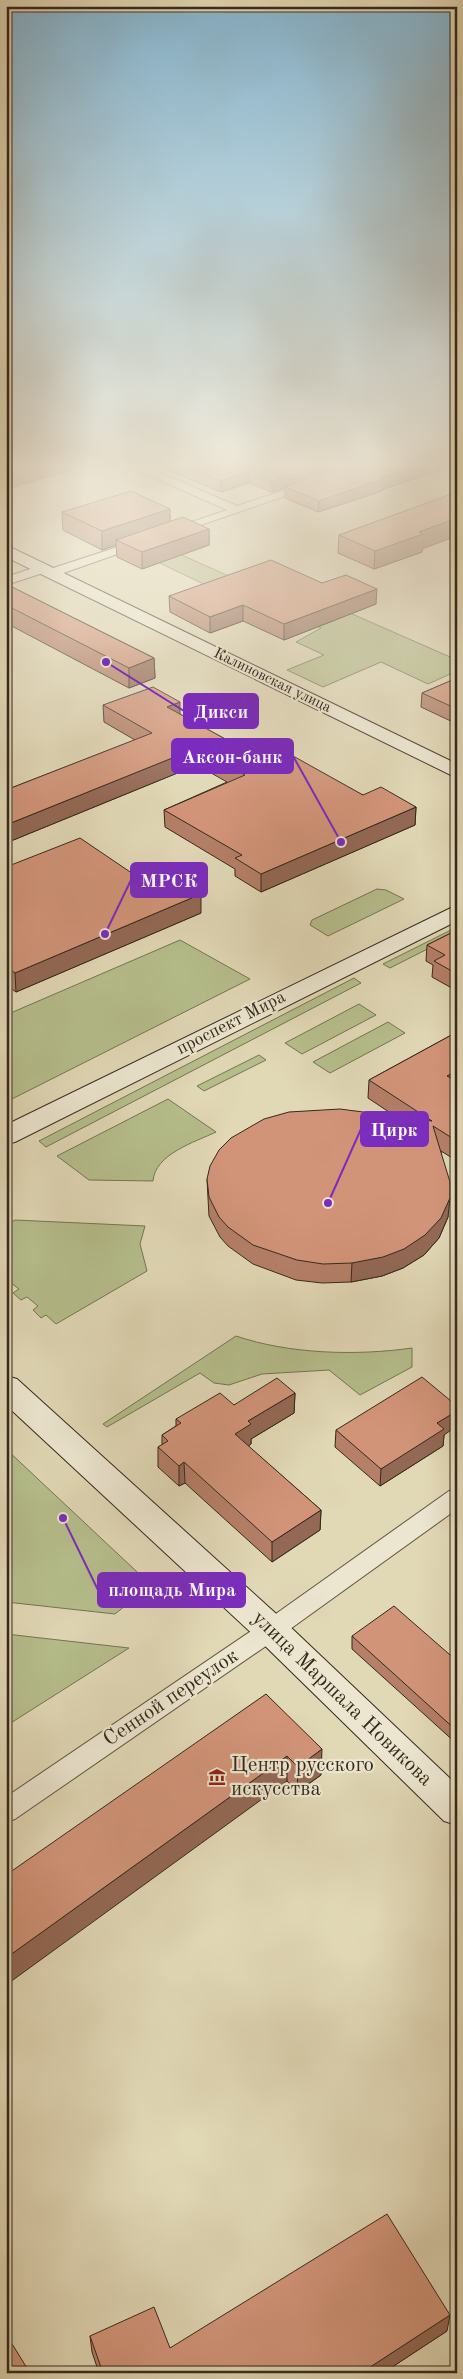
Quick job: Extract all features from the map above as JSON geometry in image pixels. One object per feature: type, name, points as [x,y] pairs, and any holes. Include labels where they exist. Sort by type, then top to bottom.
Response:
[{"type":"main road","name":"Калиновская улица","points":[[64,580],[457,772]]},
{"type":"main road","name":"проспект Мира","points":[[6,1136],[457,912]]},
{"type":"main road","name":"улица Маршала Новикова","points":[[6,1387],[271,1630],[457,1809]]},
{"type":"street","name":"Сенной переулок","points":[[6,1810],[271,1630],[457,1497]]},
{"type":"green space","points":[[195,580],[238,580],[278,598],[318,599],[457,660],[457,671],[428,684],[381,662],[323,687],[287,670],[324,655],[296,642],[321,628],[297,616],[239,601]]},
{"type":"green space","points":[[377,889],[386,890],[404,899],[328,936],[310,925],[312,920]]},
{"type":"green space","points":[[457,927],[457,934],[390,968],[383,964]]},
{"type":"green space","points":[[180,940],[250,979],[6,1102],[6,1015]]},
{"type":"green space","points":[[354,978],[361,983],[46,1147],[39,1141]]},
{"type":"green space","points":[[359,1004],[376,1015],[302,1054],[285,1043]]},
{"type":"green space","points":[[388,1022],[405,1033],[330,1073],[313,1062]]},
{"type":"green space","points":[[259,1055],[266,1060],[204,1091],[197,1086]]},
{"type":"green space","points":[[168,1099],[216,1132],[168,1156],[155,1172],[153,1181],[89,1180],[57,1156]]},
{"type":"green space","points":[[15,1220],[145,1226],[140,1244],[147,1271],[56,1324],[46,1315],[41,1318],[33,1310],[38,1306],[27,1297],[21,1300],[13,1293],[19,1289],[6,1279],[6,1225]]},
{"type":"green space","points":[[236,1336],[278,1347],[323,1352],[391,1351],[412,1348],[412,1367],[360,1395],[329,1370],[262,1374],[229,1385],[214,1383],[200,1373],[107,1427],[103,1424]]},
{"type":"green space","points":[[6,1449],[151,1585],[115,1614],[6,1602]]},
{"type":"green space","points":[[6,1634],[129,1648],[6,1726]]},
{"type":"building","points":[[214,580],[315,580],[322,583],[331,580],[357,580],[377,589],[284,624],[243,605],[210,617],[169,596]]},
{"type":"building","points":[[6,584],[154,658],[129,668],[6,605]]},
{"type":"building","points":[[457,678],[457,709],[422,693]]},
{"type":"building","points":[[153,687],[180,702],[167,707],[247,751],[268,742],[363,795],[381,787],[416,807],[261,874],[235,858],[242,855],[164,810],[245,775],[197,748],[6,825],[6,790],[152,733],[103,705]]},
{"type":"building","points":[[80,838],[142,880],[165,870],[201,894],[15,973],[6,966],[6,867]]},
{"type":"building","points":[[457,930],[457,974],[434,961],[445,955],[427,945]]},
{"type":"building","points":[[457,1032],[457,1071],[447,1076],[457,1082],[457,1141],[433,1126],[450,1182],[450,1198],[441,1218],[425,1235],[404,1249],[383,1257],[352,1263],[323,1264],[297,1260],[253,1245],[228,1227],[219,1217],[209,1197],[207,1179],[210,1166],[219,1150],[231,1138],[264,1119],[289,1112],[340,1109],[432,1121],[369,1080]]},
{"type":"building","points":[[422,1377],[457,1406],[457,1411],[437,1423],[444,1429],[381,1469],[336,1430]]},
{"type":"building","points":[[277,1378],[295,1393],[248,1421],[251,1424],[235,1434],[321,1510],[272,1542],[184,1462],[179,1466],[158,1447],[168,1441],[162,1435],[181,1423],[176,1419],[220,1393],[234,1405]]},
{"type":"building","points":[[394,1606],[457,1661],[457,1731],[352,1636]]},
{"type":"building","points":[[266,1694],[322,1749],[298,1767],[287,1756],[6,1958],[6,1875]]},
{"type":"building","points":[[387,2214],[450,2315],[361,2373],[103,2373],[90,2336],[154,2307],[170,2348]]},
{"type":"building","points":[[6,2334],[30,2373],[6,2373]]},
{"type":"place","name":"Дикси","points":[[106,662]]},
{"type":"place","name":"Аксон-банк","points":[[341,842]]},
{"type":"place","name":"МРСК","points":[[105,934]]},
{"type":"place","name":"Цирк","points":[[328,1203]]},
{"type":"place","name":"площадь Мира","points":[[63,1518]]},
{"type":"place","name":"Центр русского искусства","points":[[217,1777]]}]
